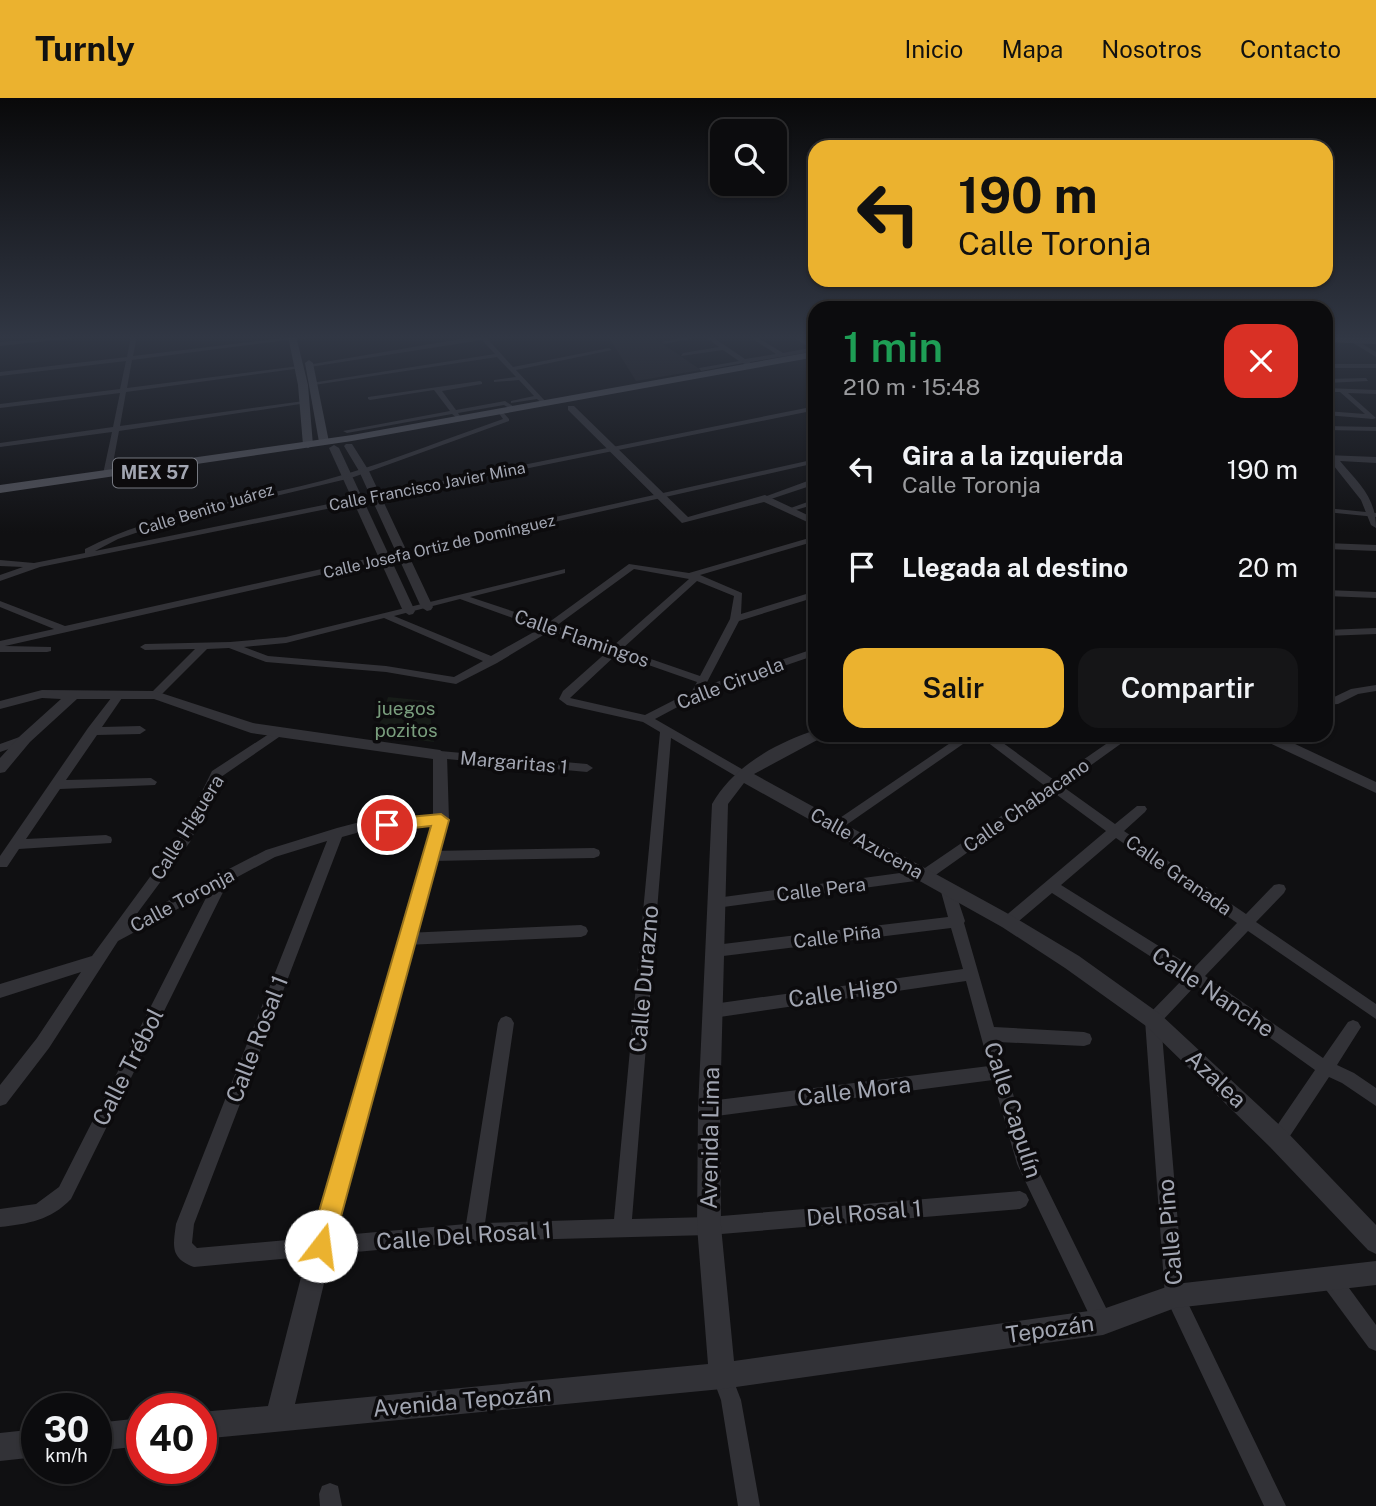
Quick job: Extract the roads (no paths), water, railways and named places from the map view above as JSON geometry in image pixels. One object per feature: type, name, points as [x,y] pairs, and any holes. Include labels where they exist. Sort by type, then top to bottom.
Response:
[{"type":"main road","points":[[319,402],[329,445]]},
{"type":"main road","name":"MEX 57","points":[[0,489],[179,467],[308,445],[349,446],[509,411],[537,402]]},
{"type":"main road","name":"MEX 57","points":[[0,494],[329,445],[457,415],[571,408],[599,402]]},
{"type":"main road","points":[[304,403],[308,445]]},
{"type":"street","points":[[0,406],[38,402]]},
{"type":"street","points":[[107,474],[121,402]]},
{"type":"street","points":[[347,431],[457,415],[447,402]]},
{"type":"street","points":[[1355,402],[1374,418]]},
{"type":"street","points":[[0,445],[304,403]]},
{"type":"street","points":[[571,408],[686,521],[808,484]]},
{"type":"street","name":"Calle Francisco Javier Mina","points":[[38,565],[808,410]]},
{"type":"street","points":[[346,472],[364,471],[509,411]]},
{"type":"street","points":[[1333,414],[1374,418]]},
{"type":"street","points":[[1333,428],[1376,429]]},
{"type":"street","points":[[329,445],[346,472],[409,611]]},
{"type":"street","points":[[349,446],[364,471],[427,607]]},
{"type":"street","points":[[1333,458],[1376,460]]},
{"type":"street","points":[[1333,461],[1366,499],[1376,525]]},
{"type":"street","name":"Calle Josefa Ortiz de Domínguez","points":[[0,643],[808,463]]},
{"type":"street","name":"Calle Benito Juárez","points":[[72,559],[115,537],[163,520],[346,472]]},
{"type":"street","points":[[765,498],[808,519]]},
{"type":"street","points":[[789,510],[808,504]]},
{"type":"street","points":[[1333,511],[1374,514]]},
{"type":"street","points":[[616,649],[693,576],[808,540]]},
{"type":"street","points":[[1333,546],[1376,548]]},
{"type":"street","points":[[0,563],[38,565]]},
{"type":"street","points":[[0,578],[38,565]]},
{"type":"street","points":[[230,645],[266,659],[386,669],[449,681],[466,677],[549,627],[632,566],[693,576],[739,595],[735,619],[696,693]]},
{"type":"street","points":[[145,647],[230,645],[286,640],[427,607],[562,571]]},
{"type":"street","points":[[1333,593],[1376,595]]},
{"type":"street","points":[[735,619],[808,596]]},
{"type":"street","name":"Calle Flamingos","points":[[461,597],[702,680]]},
{"type":"street","points":[[0,604],[63,629]]},
{"type":"street","points":[[387,617],[493,661]]},
{"type":"street","points":[[1333,633],[1376,631]]},
{"type":"street","points":[[155,695],[204,646]]},
{"type":"street","points":[[0,649],[47,649]]},
{"type":"street","name":"Calle Azucena","points":[[616,649],[566,693],[565,699],[571,704],[646,719],[1008,922],[1072,962],[1153,1020]]},
{"type":"street","name":"Calle Ciruela","points":[[646,719],[696,693],[808,654]]},
{"type":"street","points":[[1333,700],[1355,691],[1376,688]]},
{"type":"street","points":[[0,768],[25,739],[73,695]]},
{"type":"street","points":[[2,863],[119,695]]},
{"type":"street","points":[[0,705],[29,696],[155,695],[251,728],[440,755],[441,820],[321,1246],[278,1418]]},
{"type":"street","points":[[92,731],[141,730]]},
{"type":"street","name":"Calle Durazno","points":[[622,1227],[666,731]]},
{"type":"street","name":"Calle Higuera","points":[[112,938],[185,839],[216,774],[278,732]]},
{"type":"street","points":[[0,748],[25,739]]},
{"type":"street","points":[[743,775],[808,739]]},
{"type":"street","points":[[835,827],[960,742]]},
{"type":"street","name":"Calle Granada","points":[[994,742],[1115,831],[1376,1012]]},
{"type":"street","name":"Calle Chabacano","points":[[925,875],[1117,742]]},
{"type":"street","points":[[1279,742],[1376,788]]},
{"type":"street","name":"Margaritas 1","points":[[440,755],[587,768]]},
{"type":"street","name":"Avenida Lima","points":[[743,775],[729,788],[720,804],[709,1109],[709,1226],[722,1376],[731,1400],[749,1506]]},
{"type":"street","points":[[56,785],[150,782]]},
{"type":"street","points":[[1008,922],[1141,808]]},
{"type":"street","name":"Calle Toronja","points":[[0,1098],[43,1043],[112,938],[271,853],[360,827],[441,820]]},
{"type":"street","name":"Calle Rosal 1","points":[[182,1247],[185,1224],[337,833]]},
{"type":"street","points":[[15,844],[106,840]]},
{"type":"street","points":[[432,856],[594,853]]},
{"type":"street","name":"Calle Pera","points":[[716,903],[925,875]]},
{"type":"street","name":"Calle Trébol","points":[[0,1218],[32,1215],[51,1208],[65,1193],[224,876]]},
{"type":"street","name":"Calle Nanche","points":[[1050,885],[1194,976],[1325,1068],[1348,1078],[1376,1098]]},
{"type":"street","name":"Calle Capulín","points":[[947,888],[1023,1158],[1103,1322]]},
{"type":"street","points":[[1153,1020],[1279,888]]},
{"type":"street","name":"Calle Piña","points":[[716,951],[958,921]]},
{"type":"street","points":[[406,939],[581,931]]},
{"type":"street","points":[[0,991],[97,961]]},
{"type":"street","name":"Calle Higo","points":[[713,1011],[972,974]]},
{"type":"street","name":"Azalea","points":[[1153,1020],[1278,1139],[1376,1242]]},
{"type":"street","name":"Calle Pino","points":[[1153,1020],[1175,1296],[1275,1506]]},
{"type":"street","points":[[474,1232],[506,1023]]},
{"type":"street","points":[[1278,1139],[1353,1027]]},
{"type":"street","points":[[989,1034],[1084,1039]]},
{"type":"street","name":"Calle Mora","points":[[709,1109],[999,1072]]},
{"type":"street","name":"Del Rosal 1","points":[[709,1226],[1020,1200]]},
{"type":"street","name":"Calle Del Rosal 1","points":[[182,1247],[194,1258],[474,1232],[709,1226]]},
{"type":"street","name":"Tepozán","points":[[722,1376],[1103,1322],[1175,1296],[1376,1273]]},
{"type":"street","points":[[1331,1280],[1376,1341]]},
{"type":"street","name":"Avenida Tepozán","points":[[217,1424],[722,1376]]},
{"type":"street","points":[[0,1447],[21,1445]]},
{"type":"park label","name":"juegos pozitos","points":[[406,719]]}]
